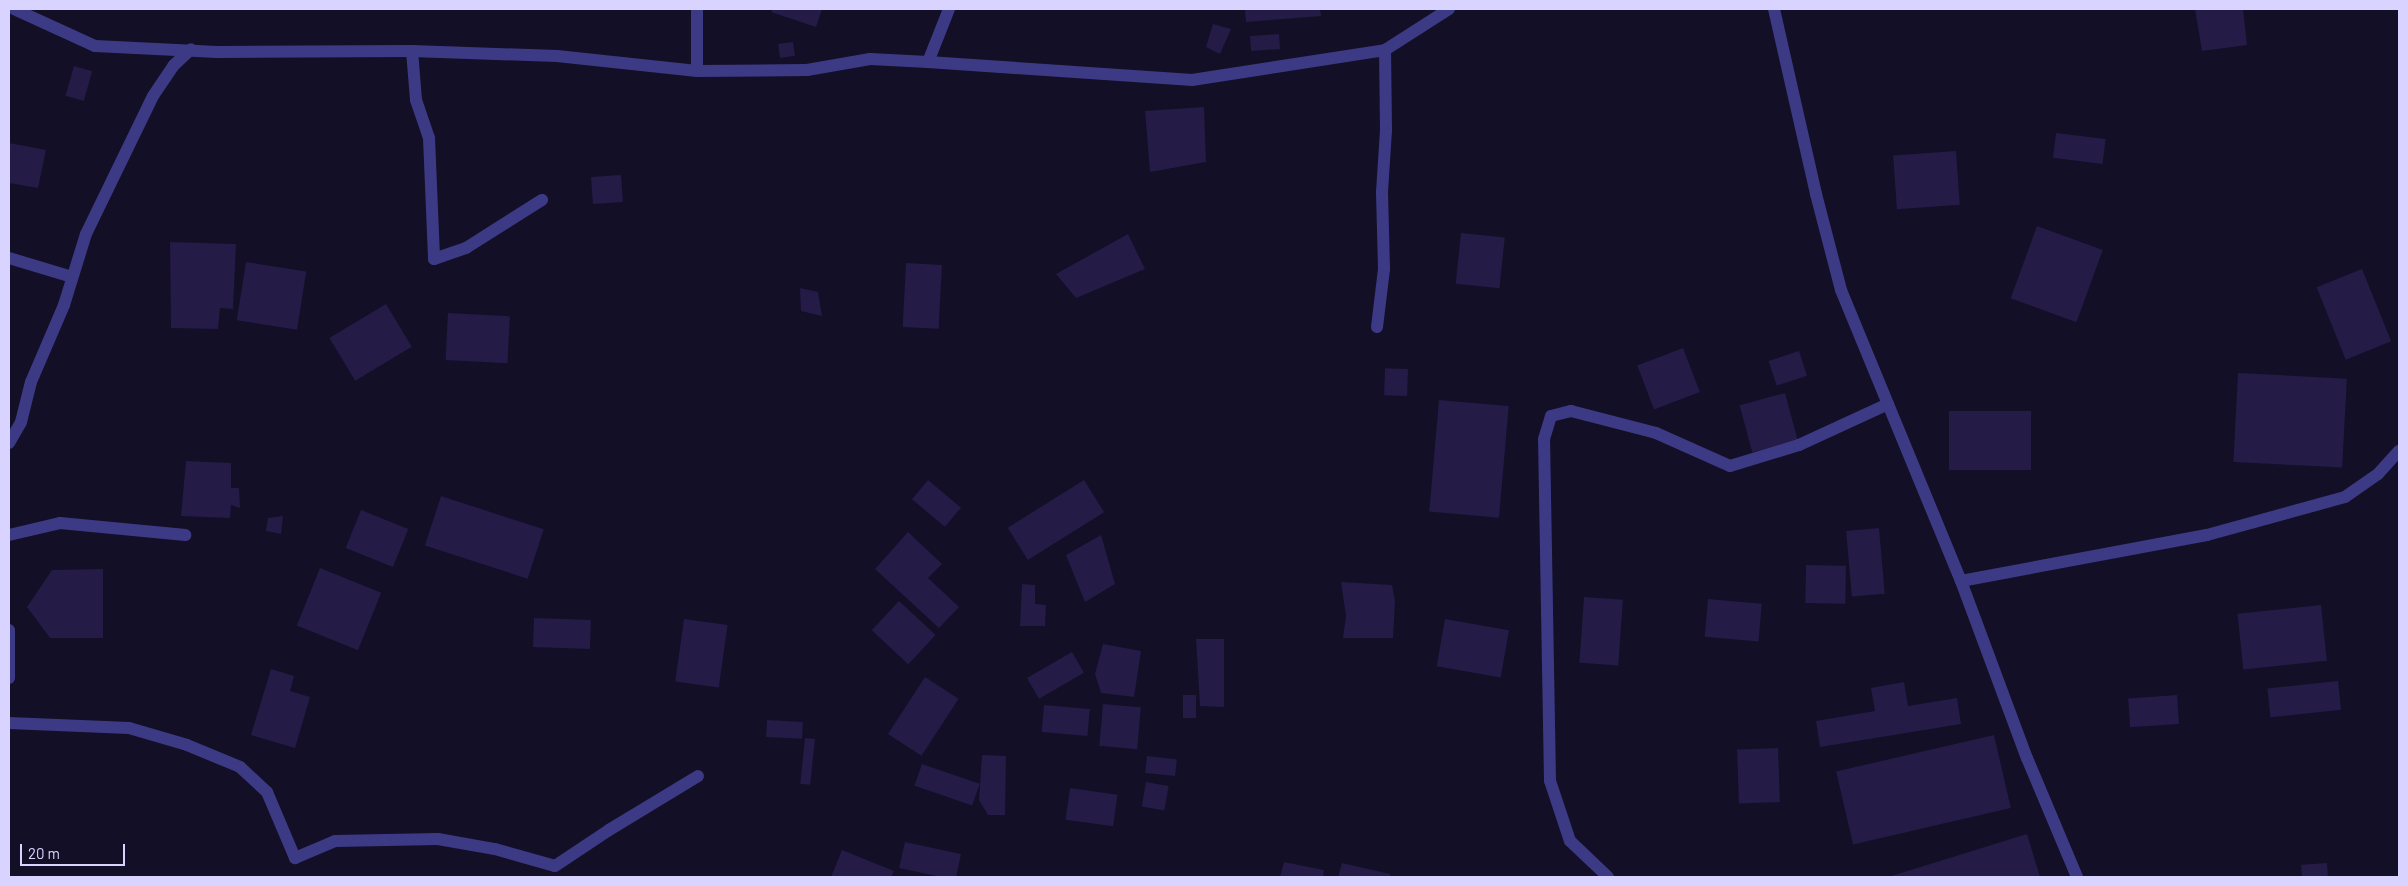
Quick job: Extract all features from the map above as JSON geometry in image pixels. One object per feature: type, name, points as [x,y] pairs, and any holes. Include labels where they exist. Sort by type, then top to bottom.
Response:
[{"type":"street","points":[[14,9],[95,46],[217,52],[412,51],[557,56],[697,72],[807,70],[870,59],[1192,80],[1385,50],[1449,9]]},
{"type":"street","points":[[697,9],[697,72]]},
{"type":"street","points":[[928,62],[949,9]]},
{"type":"street","points":[[1774,9],[1816,194],[1841,290],[1961,580],[2028,758],[2077,877]]},
{"type":"street","points":[[9,443],[22,422],[31,382],[64,305],[86,234],[140,121],[174,64],[191,50]]},
{"type":"street","points":[[1376,327],[1384,269],[1382,192],[1386,130],[1385,50]]},
{"type":"street","points":[[412,51],[416,100],[429,138],[434,258],[466,248],[542,200]]},
{"type":"street","points":[[9,258],[72,277]]},
{"type":"street","points":[[1608,877],[1570,841],[1550,782],[1544,439],[1551,416],[1571,411],[1656,433],[1730,466],[1799,445],[1888,404]]},
{"type":"street","points":[[1961,580],[2207,535],[2336,499],[2345,496],[2378,474],[2399,451]]},
{"type":"street","points":[[9,535],[60,523],[185,535]]},
{"type":"street","points":[[9,630],[9,678]]},
{"type":"street","points":[[9,723],[129,728],[187,745],[240,767],[267,792],[295,858],[335,840],[438,839],[495,849],[554,872],[609,830],[698,776]]},
{"type":"building","points":[[773,9],[822,9],[816,27],[771,12]]},
{"type":"building","points":[[1245,9],[1320,9],[1321,16],[1246,22]]},
{"type":"building","points":[[2195,9],[2243,9],[2247,45],[2202,51]]},
{"type":"building","points":[[1213,24],[1231,29],[1220,54],[1206,47]]},
{"type":"building","points":[[1279,34],[1280,49],[1251,51],[1250,36]]},
{"type":"building","points":[[793,42],[795,56],[780,58],[778,44]]},
{"type":"building","points":[[74,66],[92,71],[84,101],[65,96]]},
{"type":"building","points":[[1204,107],[1206,162],[1150,172],[1145,111]]},
{"type":"building","points":[[2056,133],[2106,139],[2103,164],[2053,158]]},
{"type":"building","points":[[9,143],[46,150],[38,188],[9,183]]},
{"type":"building","points":[[1956,151],[1960,205],[1897,209],[1893,155]]},
{"type":"building","points":[[621,175],[623,202],[593,204],[591,177]]},
{"type":"building","points":[[2037,226],[2103,250],[2076,322],[2011,298]]},
{"type":"building","points":[[1461,233],[1505,238],[1499,288],[1456,284]]},
{"type":"building","points":[[1128,234],[1145,269],[1076,298],[1056,274]]},
{"type":"building","points":[[170,242],[236,244],[233,309],[220,308],[218,329],[171,328]]},
{"type":"building","points":[[246,262],[306,272],[297,330],[237,320]]},
{"type":"building","points":[[906,263],[942,265],[939,329],[903,327]]},
{"type":"building","points":[[2362,269],[2391,341],[2346,360],[2317,287]]},
{"type":"building","points":[[800,288],[818,292],[822,316],[801,311]]},
{"type":"building","points":[[386,304],[412,347],[355,381],[329,338]]},
{"type":"building","points":[[448,313],[510,316],[507,363],[446,360]]},
{"type":"building","points":[[1683,348],[1700,392],[1654,409],[1637,366]]},
{"type":"building","points":[[1799,351],[1807,376],[1777,386],[1769,361]]},
{"type":"building","points":[[1385,368],[1408,369],[1407,396],[1384,395]]},
{"type":"building","points":[[2238,373],[2347,379],[2342,468],[2233,462]]},
{"type":"building","points":[[1785,393],[1798,440],[1752,452],[1740,405]]},
{"type":"building","points":[[1439,400],[1509,406],[1499,518],[1429,512]]},
{"type":"building","points":[[1949,411],[2031,411],[2031,470],[1949,470]]},
{"type":"building","points":[[186,461],[231,463],[231,488],[239,488],[240,508],[231,505],[230,518],[181,516]]},
{"type":"building","points":[[928,480],[961,508],[945,527],[912,499]]},
{"type":"building","points":[[1084,480],[1104,512],[1028,560],[1008,528]]},
{"type":"building","points":[[441,496],[544,529],[528,579],[425,545]]},
{"type":"building","points":[[361,510],[408,529],[393,567],[346,548]]},
{"type":"building","points":[[283,516],[281,534],[266,531],[268,518]]},
{"type":"building","points":[[1879,528],[1885,594],[1852,597],[1846,531]]},
{"type":"building","points":[[908,532],[942,564],[928,578],[959,607],[939,628],[875,569]]},
{"type":"building","points":[[1101,535],[1115,584],[1085,602],[1066,555]]},
{"type":"building","points":[[1806,565],[1846,566],[1845,604],[1805,603]]},
{"type":"building","points":[[320,568],[381,593],[358,650],[297,625]]},
{"type":"building","points":[[103,569],[103,638],[50,638],[27,607],[52,570]]},
{"type":"building","points":[[1341,582],[1392,585],[1395,601],[1393,638],[1343,638],[1346,616]]},
{"type":"building","points":[[1022,584],[1035,585],[1035,604],[1046,605],[1045,626],[1020,626]]},
{"type":"building","points":[[1584,597],[1623,600],[1618,666],[1579,663]]},
{"type":"building","points":[[1708,599],[1762,604],[1758,642],[1705,637]]},
{"type":"building","points":[[899,601],[936,635],[908,664],[872,630]]},
{"type":"building","points":[[2321,605],[2327,661],[2243,669],[2237,614]]},
{"type":"building","points":[[534,618],[591,620],[590,649],[533,647]]},
{"type":"building","points":[[684,619],[728,625],[719,688],[675,681]]},
{"type":"building","points":[[1445,619],[1509,630],[1501,678],[1437,666]]},
{"type":"building","points":[[1196,639],[1224,639],[1224,707],[1200,706]]},
{"type":"building","points":[[1103,644],[1141,651],[1134,697],[1101,693],[1095,674]]},
{"type":"building","points":[[1072,652],[1084,673],[1039,699],[1027,678]]},
{"type":"building","points":[[271,669],[294,676],[290,691],[310,697],[295,748],[251,735]]},
{"type":"building","points":[[925,677],[959,699],[922,756],[888,734]]},
{"type":"building","points":[[2338,681],[2341,710],[2270,717],[2267,688]]},
{"type":"building","points":[[1904,682],[1908,706],[1957,698],[1961,724],[1820,747],[1816,721],[1875,711],[1871,688]]},
{"type":"building","points":[[1183,695],[1196,695],[1196,718],[1183,718]]},
{"type":"building","points":[[2177,695],[2179,724],[2130,727],[2128,698]]},
{"type":"building","points":[[1103,704],[1141,707],[1137,749],[1099,746]]},
{"type":"building","points":[[1044,705],[1090,709],[1087,736],[1042,732]]},
{"type":"building","points":[[767,720],[803,722],[802,739],[766,737]]},
{"type":"building","points":[[1994,735],[2011,808],[1853,845],[1836,771]]},
{"type":"building","points":[[805,738],[815,739],[810,785],[800,784]]},
{"type":"building","points":[[1778,748],[1780,802],[1739,803],[1737,749]]},
{"type":"building","points":[[982,755],[1006,756],[1005,815],[988,815],[979,800]]},
{"type":"building","points":[[1147,756],[1177,759],[1175,776],[1145,773]]},
{"type":"building","points":[[922,764],[980,784],[972,806],[915,786]]},
{"type":"building","points":[[1146,782],[1169,786],[1164,811],[1142,807]]},
{"type":"building","points":[[1070,788],[1118,795],[1113,826],[1066,820]]},
{"type":"building","points":[[2027,834],[2040,877],[1888,877]]},
{"type":"building","points":[[905,842],[961,854],[956,877],[941,877],[899,868]]},
{"type":"building","points":[[842,850],[894,871],[891,877],[831,877]]},
{"type":"building","points":[[1284,862],[1324,870],[1323,877],[1280,877]]},
{"type":"building","points":[[1342,863],[1390,874],[1390,877],[1338,877]]},
{"type":"building","points":[[2327,863],[2328,877],[2302,877],[2301,865]]}]
